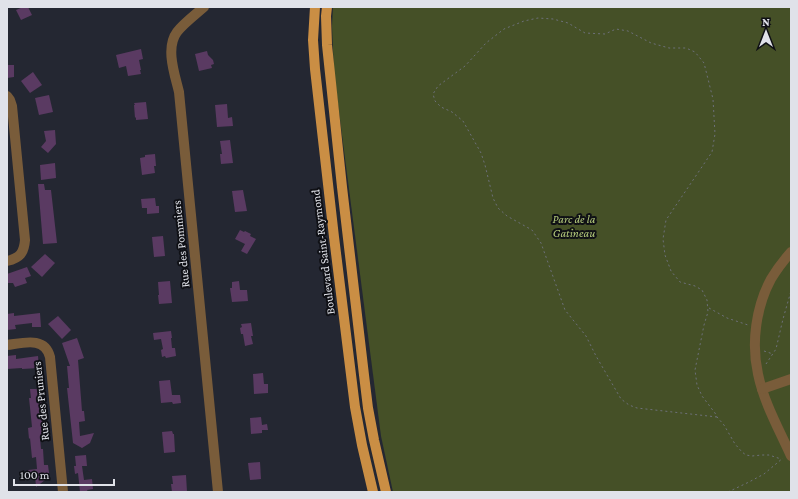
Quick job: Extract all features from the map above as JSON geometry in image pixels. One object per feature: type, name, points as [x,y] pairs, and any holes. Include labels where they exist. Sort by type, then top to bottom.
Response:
[{"type":"main road","points":[[312,7],[313,40]]},
{"type":"main road","name":"Boulevard Saint-Raymond","points":[[315,7],[313,40],[316,76],[354,407],[373,492]]},
{"type":"main road","points":[[327,7],[327,45],[364,375],[374,440],[386,492]]},
{"type":"street","name":"Rue des Pommiers","points":[[204,7],[177,32],[171,43],[171,50],[179,92],[218,492]]},
{"type":"street","points":[[7,96],[12,106],[25,240],[22,253],[14,259],[7,261]]},
{"type":"street","points":[[788,456],[766,402],[755,362],[754,347],[759,311],[771,280],[791,252]]},
{"type":"street","name":"Rue des Pruniers","points":[[7,345],[36,343],[42,344],[49,351],[63,492]]},
{"type":"street","points":[[762,389],[791,379]]},
{"type":"path","points":[[717,417],[637,408],[628,405],[622,400],[586,336],[565,310],[541,243],[532,230],[507,216],[498,208],[493,198],[481,153],[469,131],[463,122],[452,112],[442,107],[435,101],[433,94],[438,86],[465,66],[486,43],[504,29],[524,21],[538,18],[553,19],[568,23],[585,33],[605,34],[616,30],[628,31],[651,43],[669,48],[686,48],[695,52],[704,63],[713,99],[715,134],[712,152],[666,220],[663,239],[665,255],[671,271],[680,282],[695,286],[702,290],[709,307],[695,370],[697,385],[702,396],[724,425],[735,444],[742,452],[746,455],[769,455],[776,456],[780,459]]},
{"type":"path","points":[[765,365],[776,349],[791,291]]},
{"type":"path","points":[[709,307],[727,318],[756,328]]},
{"type":"path","points":[[728,492],[764,474],[780,459],[788,456]]},
{"type":"green space","name":"Parc de la Gatineau","points":[[333,7],[791,7],[791,492],[393,492],[381,436],[334,73],[332,26]]},
{"type":"building","points":[[23,7],[28,7],[32,15],[21,20],[16,10]]},
{"type":"building","points":[[141,49],[143,59],[139,60],[141,74],[128,76],[126,66],[119,68],[116,55]]},
{"type":"building","points":[[207,51],[214,64],[211,65],[212,68],[199,71],[195,54]]},
{"type":"building","points":[[7,65],[14,65],[14,77],[7,78]]},
{"type":"building","points":[[33,72],[42,85],[30,93],[21,81]]},
{"type":"building","points":[[49,95],[53,112],[39,115],[35,98]]},
{"type":"building","points":[[146,102],[148,119],[136,120],[134,103]]},
{"type":"building","points":[[227,104],[228,118],[232,117],[233,126],[217,127],[215,105]]},
{"type":"building","points":[[55,130],[56,144],[48,153],[41,147],[46,141],[44,131]]},
{"type":"building","points":[[230,140],[233,163],[221,164],[220,154],[222,154],[220,141]]},
{"type":"building","points":[[155,154],[155,173],[142,175],[140,158],[145,157],[145,155]]},
{"type":"building","points":[[55,163],[56,178],[41,180],[40,165]]},
{"type":"building","points":[[38,184],[44,184],[45,190],[51,190],[57,243],[43,244]]},
{"type":"building","points":[[243,190],[247,211],[235,212],[232,191]]},
{"type":"building","points":[[155,198],[156,206],[159,206],[159,213],[147,214],[147,208],[142,208],[141,199]]},
{"type":"building","points":[[240,230],[251,234],[250,236],[256,239],[247,254],[241,251],[245,244],[235,239]]},
{"type":"building","points":[[163,236],[165,256],[154,257],[152,237]]},
{"type":"building","points":[[45,254],[55,263],[42,277],[31,267]]},
{"type":"building","points":[[27,267],[31,276],[25,278],[27,283],[15,287],[13,283],[7,283],[7,274]]},
{"type":"building","points":[[170,281],[172,303],[159,304],[158,282]]},
{"type":"building","points":[[239,281],[240,290],[247,290],[248,301],[232,302],[230,288],[232,288],[232,282]]},
{"type":"building","points":[[14,313],[14,316],[40,313],[41,327],[32,327],[32,323],[15,325],[16,329],[7,330],[7,314]]},
{"type":"building","points":[[58,316],[71,330],[62,339],[48,324]]},
{"type":"building","points":[[251,323],[253,336],[251,336],[253,344],[245,346],[243,334],[241,334],[241,324]]},
{"type":"building","points":[[171,331],[172,348],[175,348],[176,356],[166,358],[165,356],[162,357],[161,350],[163,349],[161,339],[154,340],[153,333]]},
{"type":"building","points":[[77,338],[84,358],[78,360],[82,411],[84,411],[85,421],[79,422],[80,436],[94,433],[90,443],[82,448],[73,443],[67,388],[69,388],[67,366],[70,366],[62,343]]},
{"type":"building","points":[[16,355],[16,359],[38,356],[39,368],[7,369],[7,356]]},
{"type":"building","points":[[263,373],[264,384],[268,384],[268,393],[254,394],[253,374]]},
{"type":"building","points":[[170,380],[172,395],[180,395],[181,403],[161,403],[159,381]]},
{"type":"building","points":[[30,389],[38,389],[39,394],[41,394],[43,432],[41,432],[42,437],[40,438],[41,449],[43,449],[44,465],[48,465],[49,473],[45,476],[45,480],[36,487],[35,475],[29,475],[28,470],[37,469],[36,457],[32,458],[28,428],[32,427],[29,398],[31,398]]},
{"type":"building","points":[[261,417],[262,425],[267,424],[268,430],[262,430],[262,433],[251,434],[250,418]]},
{"type":"building","points":[[172,431],[174,434],[175,452],[164,453],[162,432]]},
{"type":"building","points":[[86,455],[87,466],[82,466],[84,480],[92,479],[93,489],[87,490],[88,492],[80,492],[78,473],[75,474],[75,456]]},
{"type":"building","points":[[260,462],[261,479],[250,480],[248,463]]},
{"type":"building","points":[[186,475],[187,492],[172,492],[172,476]]}]
